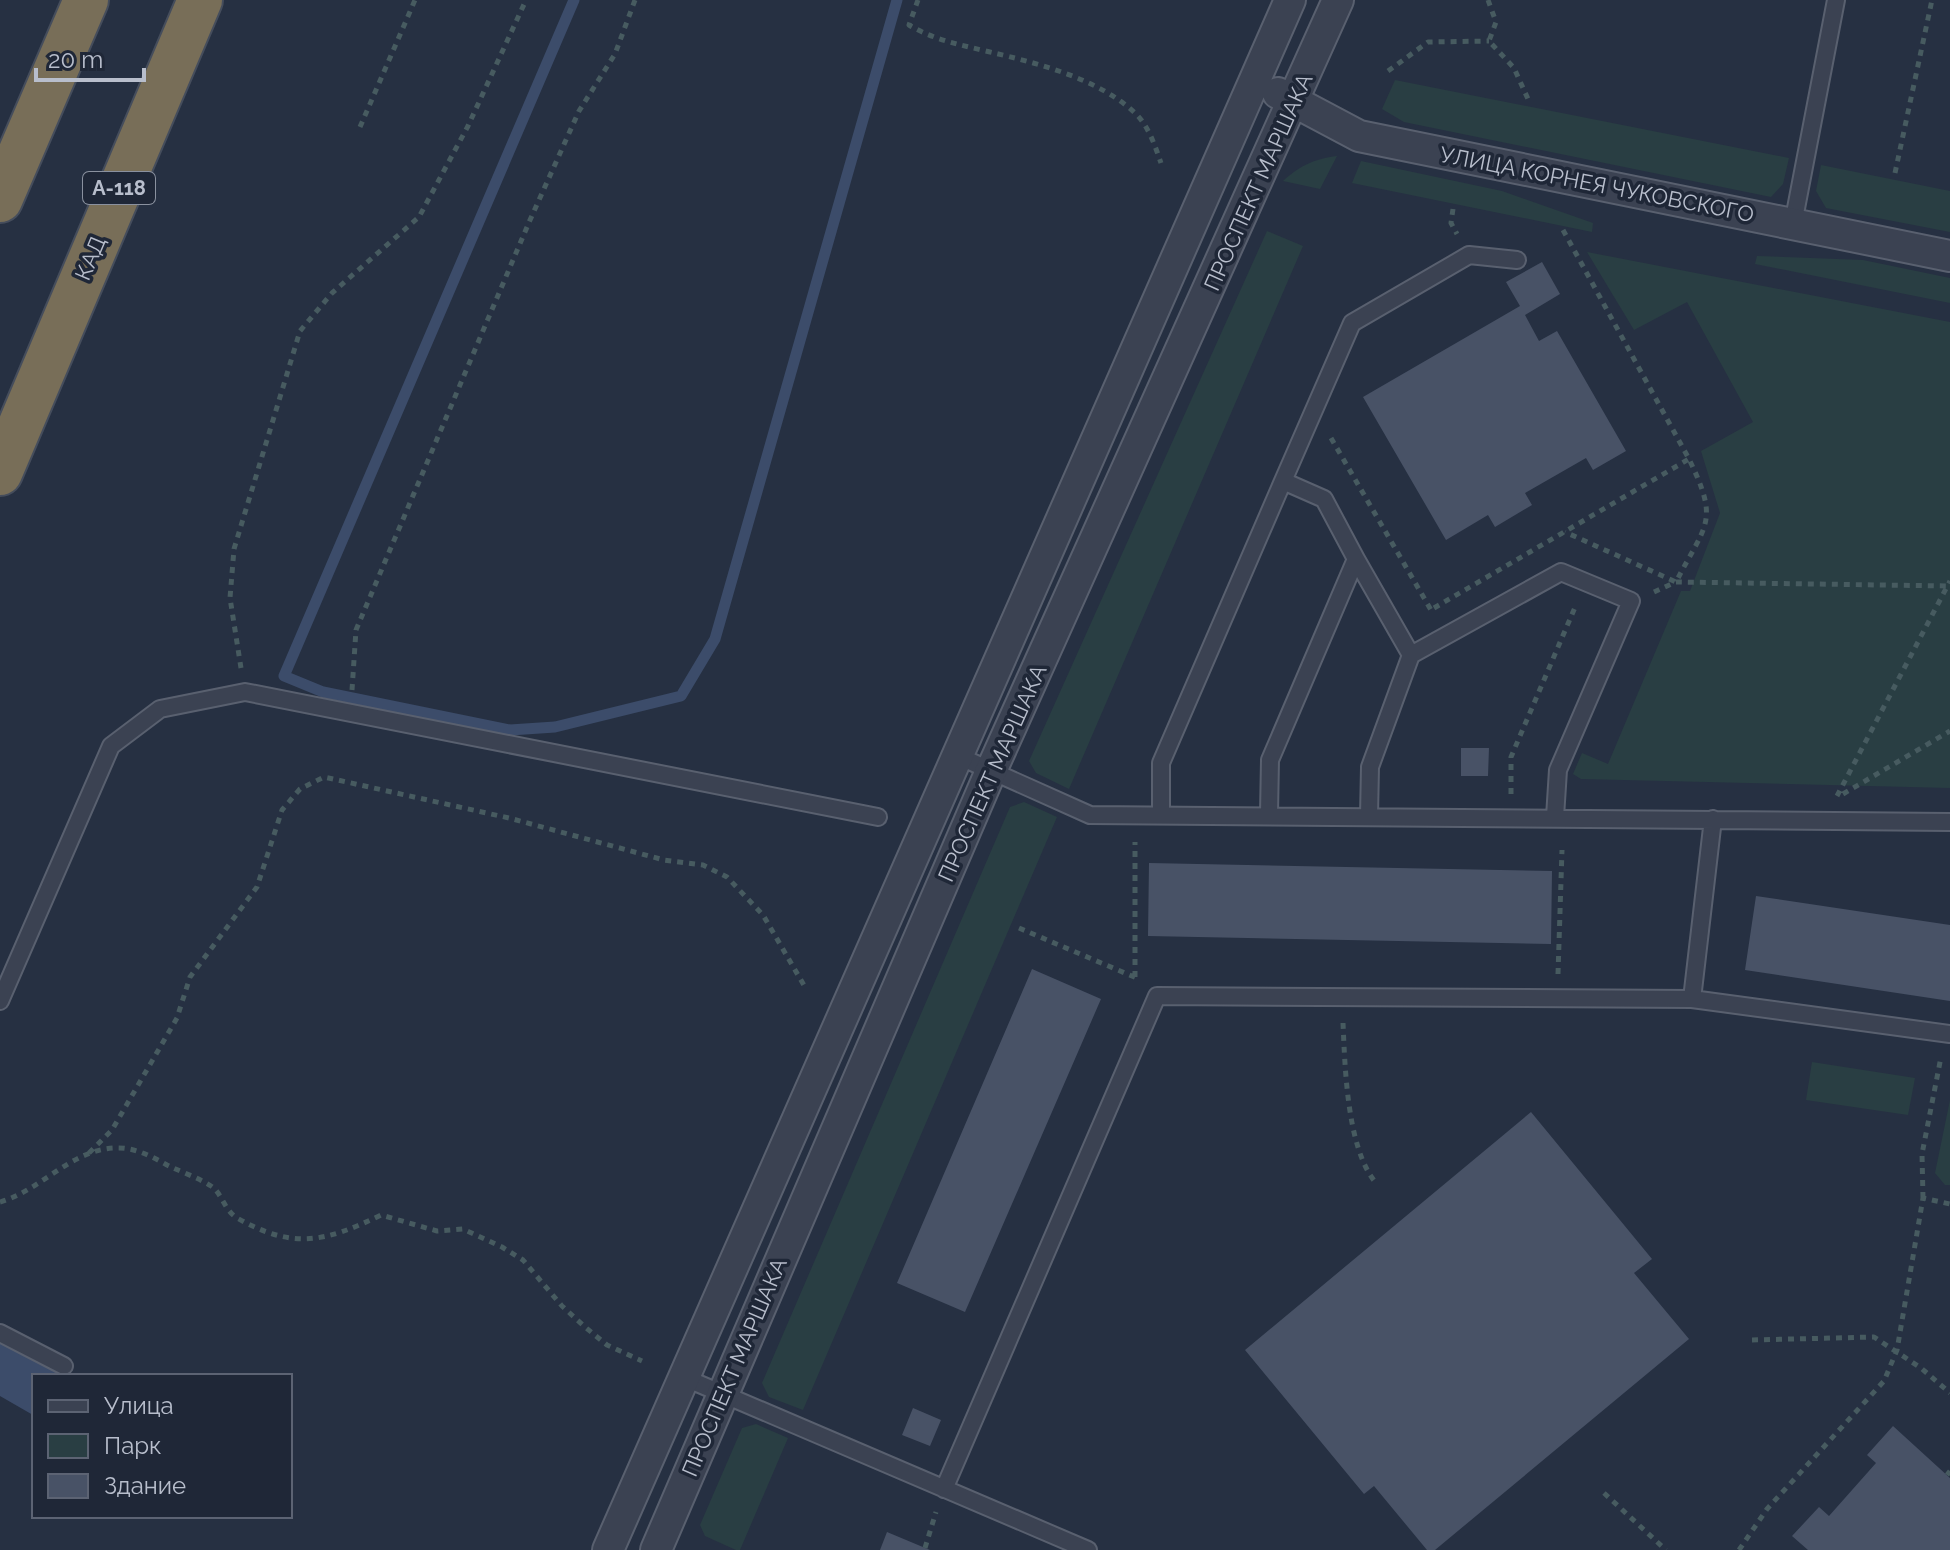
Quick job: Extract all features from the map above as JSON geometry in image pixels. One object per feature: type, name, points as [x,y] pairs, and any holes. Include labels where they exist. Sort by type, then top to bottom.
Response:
[{"type":"highway","points":[[0,200],[86,0]]},
{"type":"highway","name":"КАД","points":[[0,473],[43,378],[78,285],[200,0]]},
{"type":"street","name":"ПРОСПЕКТ МАРШАКА","points":[[608,1550],[1290,0]]},
{"type":"street","name":"ПРОСПЕКТ МАРШАКА","points":[[656,1550],[991,771],[1338,0]]},
{"type":"street","name":"УЛИЦА КОРНЕЯ ЧУКОВСКОГО","points":[[1254,84],[1296,99],[1359,136],[1950,256]]},
{"type":"lane","points":[[1793,224],[1836,0]]},
{"type":"lane","points":[[1161,814],[1161,763],[1352,323],[1469,255],[1517,260]]},
{"type":"lane","points":[[1283,481],[1324,499],[1411,655]]},
{"type":"lane","points":[[1269,814],[1270,760],[1356,559]]},
{"type":"lane","points":[[1369,816],[1370,767],[1411,655],[1561,572],[1631,601],[1558,770],[1555,817]]},
{"type":"lane","points":[[0,1001],[111,746],[160,709],[245,692],[878,817]]},
{"type":"lane","points":[[956,755],[1090,815],[1269,814],[1950,822]]},
{"type":"lane","points":[[1692,999],[1713,819]]},
{"type":"lane","points":[[944,1489],[1157,996],[1692,999],[1948,1033]]},
{"type":"lane","points":[[0,1333],[64,1366]]},
{"type":"lane","points":[[683,1377],[1088,1550]]},
{"type":"path","points":[[360,127],[415,0]]},
{"type":"path","points":[[245,692],[230,598],[234,549],[300,331],[332,293],[419,217],[468,126],[526,0]]},
{"type":"path","points":[[350,715],[356,630],[536,206],[579,111],[615,54],[635,0]]},
{"type":"path","points":[[918,0],[909,25],[929,37],[1007,56],[1111,95],[1136,115],[1150,133],[1161,163]]},
{"type":"path","points":[[1488,0],[1496,22],[1489,41]]},
{"type":"path","points":[[1895,173],[1932,0]]},
{"type":"path","points":[[1388,71],[1428,42],[1489,41],[1514,68],[1528,99]]},
{"type":"path","points":[[1563,230],[1705,491],[1710,516],[1676,582]]},
{"type":"path","points":[[1314,410],[1431,610]]},
{"type":"path","points":[[1411,655],[1431,610],[1689,459]]},
{"type":"path","points":[[1565,532],[1676,582]]},
{"type":"path","points":[[1511,817],[1511,757],[1586,582]]},
{"type":"path","points":[[1631,601],[1676,582],[1949,584],[1835,798],[1950,731]]},
{"type":"path","points":[[0,1202],[48,1179],[89,1153],[112,1130],[177,1018],[190,977],[257,887],[282,810],[300,789],[324,777],[509,818],[664,860],[703,865],[727,877],[763,915],[805,987]]},
{"type":"path","points":[[1135,841],[1135,977]]},
{"type":"path","points":[[1557,999],[1562,850]]},
{"type":"path","points":[[1019,928],[1135,977],[1157,996]]},
{"type":"path","points":[[1341,998],[1346,1081],[1364,1169],[1376,1183]]},
{"type":"path","points":[[1739,1550],[1767,1509],[1884,1381],[1897,1350],[1923,1198],[1922,1154],[1948,1033]]},
{"type":"path","points":[[89,1153],[115,1148],[144,1152],[215,1188],[222,1204],[236,1217],[290,1239],[309,1241],[351,1229],[381,1215],[437,1231],[463,1229],[523,1260],[562,1306],[585,1327],[607,1345],[642,1361]]},
{"type":"path","points":[[1923,1198],[1950,1204]]},
{"type":"path","points":[[1752,1340],[1874,1337],[1897,1350],[1950,1393]]},
{"type":"path","points":[[925,1548],[944,1489]]},
{"type":"path","points":[[1604,1493],[1666,1550]]},
{"type":"green space","points":[[1395,80],[1789,158],[1783,184],[1771,197],[1404,122],[1382,109]]},
{"type":"green space","points":[[1337,156],[1320,189],[1283,181],[1308,164]]},
{"type":"green space","points":[[1361,161],[1502,191],[1593,223],[1592,232],[1352,183]]},
{"type":"green space","points":[[1821,165],[1950,191],[1950,232],[1826,208],[1816,191]]},
{"type":"green space","points":[[1267,231],[1303,246],[1069,789],[1036,773],[1029,761]]},
{"type":"green space","points":[[1587,252],[1950,322],[1950,788],[1581,779],[1573,774],[1582,753],[1608,764],[1681,591],[1690,591],[1720,513],[1701,451],[1753,422],[1687,302],[1634,330]]},
{"type":"green space","points":[[1757,256],[1863,260],[1950,278],[1950,303],[1755,264]]},
{"type":"green space","points":[[1024,802],[1057,817],[803,1410],[769,1397],[762,1383],[1010,807]]},
{"type":"green space","points":[[1812,1062],[1915,1078],[1908,1115],[1806,1100]]},
{"type":"green space","points":[[1950,1100],[1950,1185],[1945,1185],[1935,1173]]},
{"type":"green space","points":[[756,1424],[788,1438],[740,1550],[736,1550],[705,1536],[700,1525],[742,1428]]},
{"type":"water","points":[[0,1342],[56,1371],[56,1374],[32,1374],[32,1414],[0,1396]]},
{"type":"building","points":[[1542,262],[1560,294],[1525,315],[1539,341],[1557,331],[1626,451],[1593,470],[1586,458],[1525,493],[1532,505],[1495,527],[1488,515],[1446,540],[1363,397],[1520,306],[1506,282]]},
{"type":"building","points":[[1461,748],[1489,748],[1488,776],[1461,776]]},
{"type":"building","points":[[1149,863],[1552,871],[1551,944],[1148,936]]},
{"type":"building","points":[[1756,896],[1950,925],[1950,1001],[1745,970]]},
{"type":"building","points":[[1032,969],[1101,999],[965,1312],[897,1283]]},
{"type":"building","points":[[1531,1112],[1652,1259],[1634,1273],[1689,1339],[1435,1550],[1427,1550],[1374,1486],[1364,1494],[1245,1350]]},
{"type":"building","points":[[913,1408],[941,1420],[930,1446],[902,1435]]},
{"type":"building","points":[[1893,1426],[1950,1478],[1950,1550],[1808,1550],[1792,1536],[1819,1507],[1829,1516],[1876,1463],[1867,1455]]},
{"type":"building","points":[[887,1532],[930,1550],[880,1550]]},
{"type":"waterway","points":[[574,0],[284,676],[323,692],[510,730],[555,727],[681,696],[715,639],[897,0]]}]
